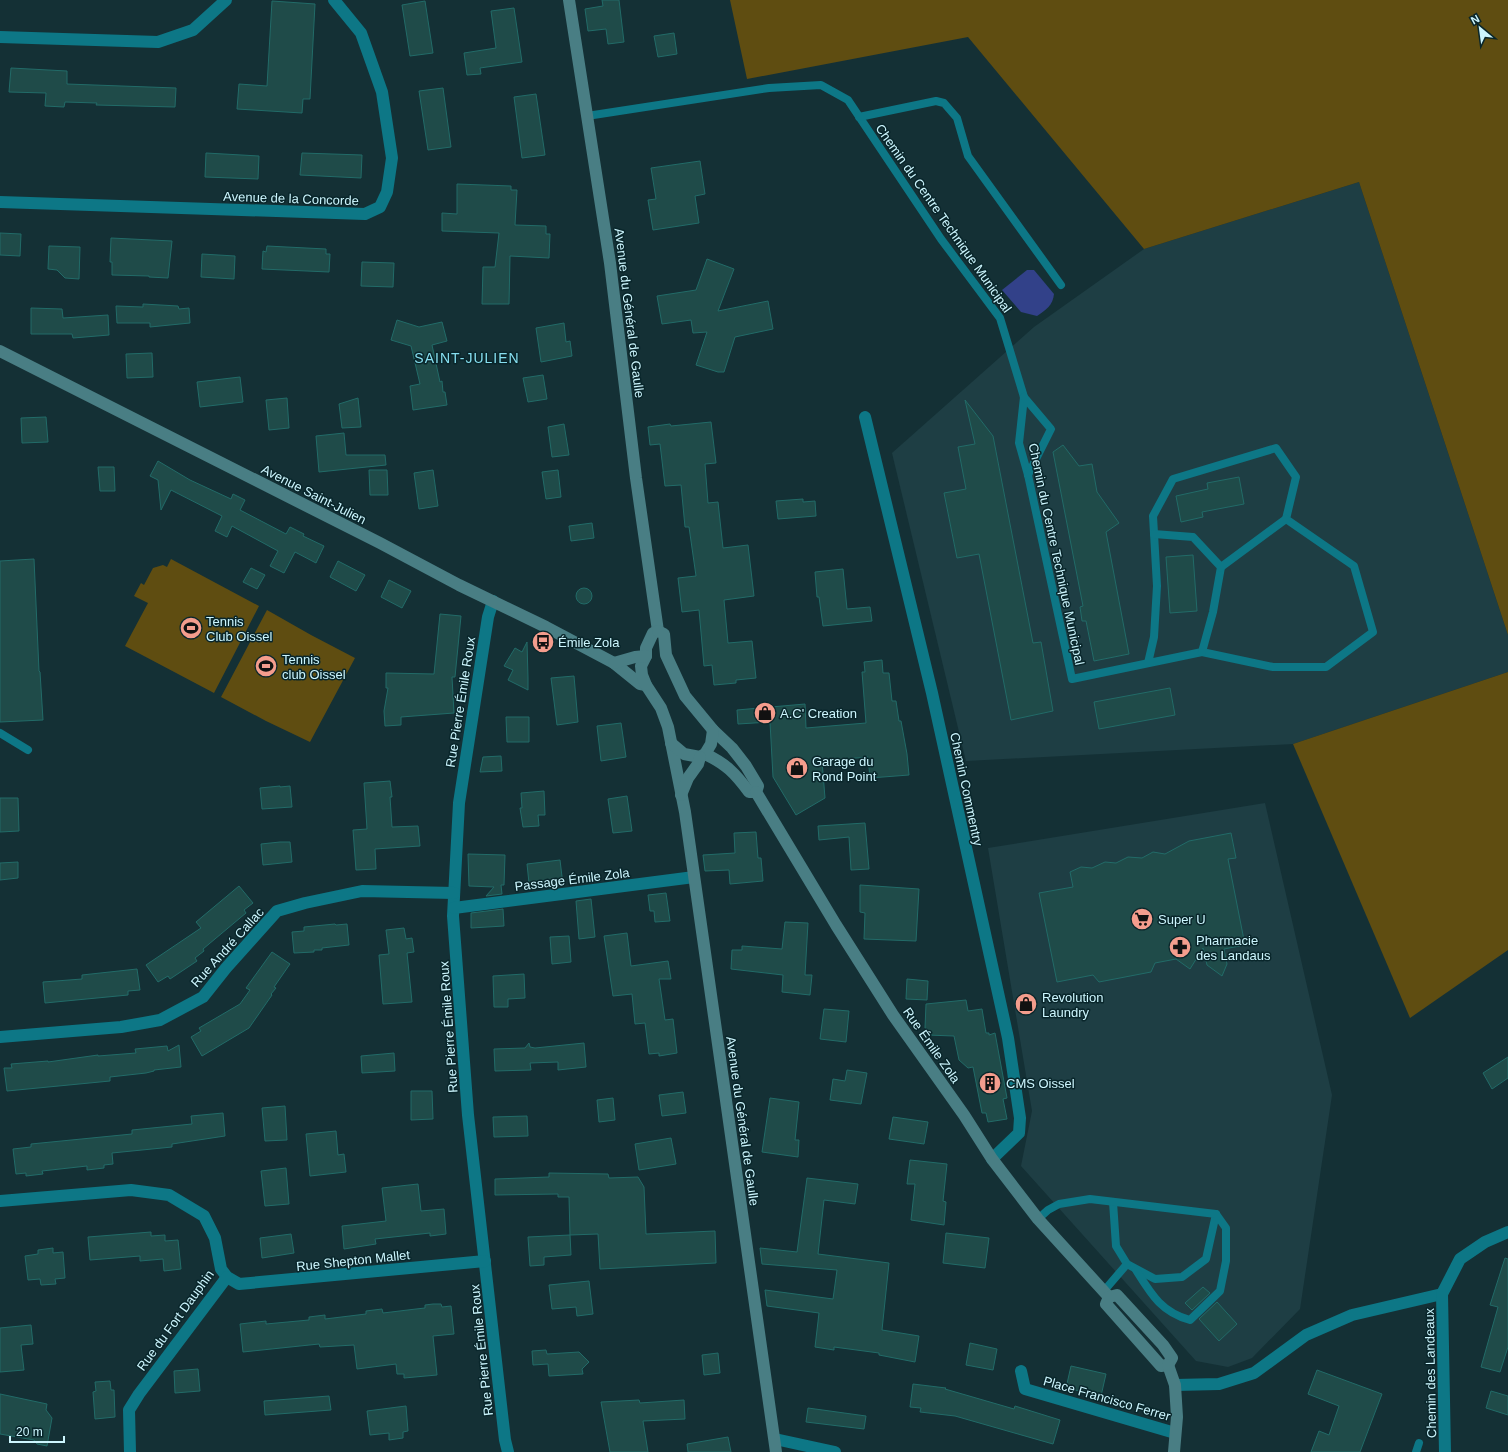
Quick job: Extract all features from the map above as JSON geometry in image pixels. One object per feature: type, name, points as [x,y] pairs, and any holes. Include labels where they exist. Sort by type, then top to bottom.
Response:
[{"type":"main road","name":"Avenue du Général de Gaulle","points":[[569,0],[610,263],[636,478],[658,630],[664,634],[666,655],[685,696],[713,730]]},
{"type":"main road","name":"Avenue Saint-Julien","points":[[0,351],[614,663],[640,684],[646,686]]},
{"type":"main road","name":"Avenue du Général de Gaulle","points":[[658,630],[653,633],[646,648],[646,656],[641,666],[642,675],[646,686],[661,708],[668,727],[685,812],[776,1452]]},
{"type":"main road","points":[[614,663],[635,657],[646,656],[651,652],[666,655]]},
{"type":"main road","name":"Rue Émile Zola","points":[[713,730],[732,748],[746,766],[758,786],[756,792],[836,925],[893,1015],[964,1115],[992,1159],[1038,1219],[1106,1295],[1106,1304],[1161,1366],[1168,1365],[1176,1385],[1177,1416],[1174,1452]]},
{"type":"main road","points":[[681,795],[688,778],[711,744],[713,730]]},
{"type":"main road","points":[[671,742],[684,754],[703,755]]},
{"type":"main road","name":"Rue Émile Zola","points":[[703,755],[722,762],[737,776],[749,792],[756,792]]},
{"type":"street","points":[[0,37],[158,42],[193,30],[226,0]]},
{"type":"street","name":"Avenue de la Concorde","points":[[0,202],[364,214],[380,207],[387,192],[392,158],[382,92],[361,33],[334,0]]},
{"type":"street","name":"Chemin Commentry","points":[[865,417],[932,693],[1008,1038],[1020,1118],[1019,1134],[992,1159]]},
{"type":"street","name":"Rue Pierre Émile Roux","points":[[493,601],[488,617],[458,803],[454,908],[468,1115],[505,1440],[508,1452]]},
{"type":"street","name":"Passage Émile Zola","points":[[454,908],[694,877]]},
{"type":"street","name":"Rue André Callac","points":[[0,1037],[121,1027],[160,1020],[203,997],[226,968],[277,911],[305,903],[362,891],[454,893]]},
{"type":"street","name":"Rue du Fort Dauphin","points":[[0,1201],[131,1190],[169,1195],[204,1216],[215,1238],[221,1269],[227,1277],[139,1394],[129,1410],[130,1452]]},
{"type":"street","points":[[1176,1385],[1219,1384],[1254,1373],[1306,1335],[1352,1315],[1442,1294],[1460,1259],[1485,1242],[1508,1232]]},
{"type":"street","name":"Rue Shepton Mallet","points":[[227,1277],[239,1284],[485,1261]]},
{"type":"street","name":"Chemin des Landeaux","points":[[1442,1294],[1445,1452]]},
{"type":"street","name":"Place Francisco Ferrer","points":[[1021,1371],[1025,1389],[1175,1432]]},
{"type":"street","points":[[775,1439],[835,1452]]},
{"type":"lane","name":"Chemin du Centre Technique Municipal","points":[[587,116],[768,88],[821,85],[848,100],[941,239],[1000,318],[1024,397],[1019,443],[1028,474],[1072,679],[1202,652],[1273,667],[1326,667],[1373,632],[1354,566],[1286,519]]},
{"type":"lane","points":[[859,117],[936,101],[944,103],[957,118],[968,156],[1061,285]]},
{"type":"lane","points":[[1024,397],[1051,429],[1028,474]]},
{"type":"lane","points":[[1148,663],[1154,636],[1157,586],[1153,516],[1173,479],[1276,448],[1296,476],[1286,519],[1220,567],[1213,612],[1202,652]]},
{"type":"lane","points":[[1154,534],[1193,537],[1220,567]]},
{"type":"lane","points":[[0,733],[28,750]]},
{"type":"lane","points":[[1038,1219],[1048,1210],[1059,1204],[1090,1198],[1216,1214],[1226,1228],[1226,1261],[1220,1291],[1190,1320],[1177,1316],[1154,1298],[1136,1270]]},
{"type":"lane","points":[[1113,1202],[1116,1246],[1127,1264],[1155,1279],[1182,1277],[1206,1259],[1216,1214]]},
{"type":"lane","points":[[1106,1295],[1127,1264]]},
{"type":"lane","points":[[1416,1452],[1418,1443]]},
{"type":"shaded area","points":[[730,0],[1508,0],[1508,635],[1359,182],[1144,249],[968,37],[747,79]]},
{"type":"shaded area","points":[[1359,182],[1508,635],[1508,672],[1293,744],[966,761],[892,453],[1034,327],[1144,249]]},
{"type":"shaded area","name":"Tennis Club Oissel","points":[[171,559],[259,606],[214,693],[125,646],[148,603],[134,596],[141,583],[144,585],[153,568],[163,565],[167,567]]},
{"type":"shaded area","points":[[267,610],[355,658],[310,742],[221,697]]},
{"type":"shaded area","points":[[1508,672],[1508,950],[1410,1018],[1293,744]]},
{"type":"shaded area","points":[[1265,803],[1332,1095],[1300,1309],[1252,1358],[1228,1367],[1196,1361],[1021,1166],[1032,1111],[988,848]]},
{"type":"water","points":[[1027,270],[1034,270],[1054,294],[1048,307],[1037,316],[1021,312],[1002,290]]},
{"type":"building","points":[[602,0],[619,0],[624,42],[608,44],[606,29],[588,31],[585,9],[603,6]]},
{"type":"building","points":[[272,1],[315,4],[310,99],[303,99],[302,113],[237,109],[239,84],[267,86]]},
{"type":"building","points":[[425,1],[433,53],[410,56],[402,5]]},
{"type":"building","points":[[514,8],[522,62],[480,68],[481,74],[467,75],[464,53],[496,48],[491,11]]},
{"type":"building","points":[[674,33],[677,54],[658,57],[654,36]]},
{"type":"building","points":[[11,68],[67,71],[67,84],[176,88],[175,107],[96,105],[97,103],[65,102],[64,107],[45,106],[46,93],[9,92]]},
{"type":"building","points":[[443,88],[451,147],[428,150],[419,91]]},
{"type":"building","points":[[536,94],[545,155],[522,158],[514,97]]},
{"type":"building","points":[[206,153],[259,156],[258,179],[205,177]]},
{"type":"building","points":[[302,153],[362,155],[361,178],[300,175]]},
{"type":"building","points":[[700,161],[705,194],[695,196],[699,223],[653,230],[648,200],[656,199],[651,168]]},
{"type":"building","points":[[457,184],[511,186],[511,190],[517,190],[515,225],[546,226],[546,234],[550,234],[549,258],[510,256],[509,304],[482,304],[483,267],[495,267],[499,233],[442,231],[442,213],[457,214]]},
{"type":"building","points":[[0,233],[21,234],[20,256],[0,255]]},
{"type":"building","points":[[111,238],[172,241],[168,278],[112,275],[112,262],[110,262]]},
{"type":"building","points":[[49,246],[80,247],[79,279],[65,278],[57,270],[48,269]]},
{"type":"building","points":[[267,246],[326,249],[326,254],[330,254],[329,272],[262,269],[263,251],[266,252]]},
{"type":"building","points":[[202,254],[235,256],[234,279],[201,277]]},
{"type":"building","points":[[707,259],[734,269],[718,311],[768,301],[773,329],[735,337],[724,372],[718,372],[696,365],[707,332],[693,333],[691,320],[662,324],[657,296],[696,290]]},
{"type":"building","points":[[362,262],[394,263],[393,287],[361,286]]},
{"type":"building","points":[[143,304],[178,306],[179,309],[189,308],[190,323],[150,327],[150,323],[117,323],[116,306],[143,307]]},
{"type":"building","points":[[31,308],[62,309],[63,318],[108,315],[109,335],[73,338],[72,334],[31,334]]},
{"type":"building","points":[[397,320],[419,327],[442,322],[447,341],[432,345],[440,382],[442,381],[443,392],[445,392],[447,405],[413,410],[410,386],[420,384],[411,346],[391,340]]},
{"type":"building","points":[[564,323],[566,342],[570,341],[572,356],[541,362],[536,328]]},
{"type":"building","points":[[152,353],[153,377],[127,378],[126,354]]},
{"type":"building","points":[[543,375],[547,399],[528,402],[523,378]]},
{"type":"building","points":[[240,377],[243,402],[200,407],[197,382]]},
{"type":"building","points":[[287,398],[289,428],[269,430],[266,400]]},
{"type":"building","points":[[358,398],[361,427],[342,428],[339,404]]},
{"type":"building","points":[[965,400],[993,436],[1033,643],[1041,642],[1053,711],[1011,720],[979,554],[957,558],[944,493],[966,489],[958,447],[975,444]]},
{"type":"building","points":[[46,417],[48,442],[22,443],[21,418]]},
{"type":"building","points":[[711,422],[716,463],[705,464],[708,503],[718,502],[723,548],[748,545],[754,596],[724,600],[728,643],[752,641],[756,678],[736,680],[736,683],[714,685],[712,665],[704,666],[699,610],[682,612],[678,578],[696,576],[689,527],[685,527],[681,485],[665,486],[660,444],[650,445],[648,427],[670,424],[671,426]]},
{"type":"building","points":[[564,424],[569,455],[552,457],[548,427]]},
{"type":"building","points":[[344,433],[346,455],[385,455],[386,465],[319,472],[316,436]]},
{"type":"building","points":[[1063,445],[1079,466],[1092,464],[1097,492],[1119,523],[1106,532],[1129,654],[1094,661],[1086,621],[1082,621],[1080,607],[1083,606],[1053,452]]},
{"type":"building","points":[[158,461],[190,480],[231,499],[233,494],[245,500],[240,510],[286,534],[290,527],[304,534],[303,536],[324,546],[316,563],[295,552],[284,573],[270,566],[278,551],[232,526],[227,537],[215,531],[222,516],[171,490],[161,510],[158,480],[150,476]]},
{"type":"building","points":[[98,467],[114,467],[115,491],[100,491]]},
{"type":"building","points":[[369,470],[387,470],[388,495],[370,495]]},
{"type":"building","points":[[433,470],[438,506],[419,509],[414,473]]},
{"type":"building","points":[[558,470],[561,497],[546,499],[542,472]]},
{"type":"building","points":[[1239,477],[1244,504],[1202,512],[1203,517],[1181,522],[1176,496],[1208,489],[1207,483]]},
{"type":"building","points":[[803,499],[803,502],[815,501],[816,516],[778,519],[776,501]]},
{"type":"building","points":[[592,523],[594,538],[571,541],[569,526]]},
{"type":"building","points":[[1193,555],[1197,611],[1170,613],[1166,557]]},
{"type":"building","points":[[34,559],[39,671],[43,720],[0,722],[0,561]]},
{"type":"building","points":[[338,561],[365,575],[356,591],[330,577]]},
{"type":"building","points":[[251,568],[265,575],[257,589],[243,582]]},
{"type":"building","points":[[843,569],[847,609],[870,607],[872,621],[823,626],[819,597],[817,597],[815,572]]},
{"type":"building","points":[[389,580],[411,591],[402,608],[381,597]]},
{"type":"building","points":[[584,588],[590,590],[592,596],[590,602],[584,604],[578,602],[576,596],[578,590]]},
{"type":"building","points":[[440,614],[461,616],[455,677],[452,677],[454,713],[401,717],[401,725],[385,726],[384,711],[388,688],[386,688],[386,673],[434,674]]},
{"type":"building","points":[[527,642],[528,690],[508,680],[513,670],[504,666],[515,648],[522,652]]},
{"type":"building","name":"Garage du Rond Point","points":[[882,660],[883,673],[889,673],[892,701],[896,701],[899,721],[901,721],[909,775],[870,778],[868,757],[822,761],[825,798],[796,815],[773,777],[770,722],[738,724],[737,710],[805,704],[806,728],[866,723],[862,672],[865,672],[864,662]]},
{"type":"building","points":[[574,676],[578,722],[557,725],[551,678]]},
{"type":"building","points":[[1170,688],[1175,715],[1099,729],[1094,702]]},
{"type":"building","points":[[506,717],[529,717],[529,742],[507,742]]},
{"type":"building","points":[[621,723],[626,757],[601,761],[597,726]]},
{"type":"building","points":[[501,756],[502,771],[480,772],[483,757]]},
{"type":"building","points":[[390,781],[392,797],[390,797],[392,827],[418,826],[420,846],[375,849],[376,869],[356,870],[353,830],[367,829],[364,783]]},
{"type":"building","points":[[290,786],[292,807],[262,809],[260,788]]},
{"type":"building","points":[[544,791],[545,815],[538,815],[539,826],[523,827],[520,808],[522,808],[521,793]]},
{"type":"building","points":[[627,796],[632,831],[613,833],[608,799]]},
{"type":"building","points":[[0,798],[18,798],[19,831],[0,832]]},
{"type":"building","points":[[865,823],[869,869],[851,870],[849,837],[819,840],[818,826]]},
{"type":"building","points":[[756,832],[758,858],[761,858],[763,881],[730,884],[729,870],[705,871],[703,855],[735,853],[734,833]]},
{"type":"building","name":"Super U","points":[[1231,833],[1236,858],[1228,859],[1245,945],[1224,949],[1227,964],[1222,976],[1207,965],[1203,948],[1190,969],[1176,959],[1155,963],[1151,972],[1099,982],[1093,975],[1057,982],[1039,893],[1073,887],[1070,872],[1081,867],[1092,868],[1105,862],[1116,863],[1128,857],[1142,858],[1153,852],[1165,854],[1189,841]]},
{"type":"building","points":[[290,842],[292,862],[263,865],[261,844]]},
{"type":"building","points":[[468,854],[505,855],[504,885],[501,885],[502,894],[486,896],[494,887],[469,886]]},
{"type":"building","points":[[560,860],[563,885],[537,888],[536,883],[529,883],[527,864]]},
{"type":"building","points":[[18,862],[18,878],[0,880],[0,863]]},
{"type":"building","points":[[860,885],[919,889],[916,941],[864,939],[865,913],[860,912]]},
{"type":"building","points":[[239,886],[253,903],[244,910],[246,913],[203,949],[204,951],[195,958],[197,961],[170,979],[168,976],[158,982],[146,965],[201,928],[196,922]]},
{"type":"building","points":[[666,893],[670,921],[655,922],[654,911],[650,911],[648,895]]},
{"type":"building","points":[[591,899],[595,937],[579,939],[576,901]]},
{"type":"building","points":[[503,909],[504,926],[471,928],[471,913]]},
{"type":"building","points":[[785,922],[808,923],[805,975],[812,975],[810,995],[782,992],[783,975],[731,969],[732,950],[742,950],[742,946],[782,949]]},
{"type":"building","points":[[347,924],[349,945],[322,948],[322,950],[314,950],[314,952],[294,953],[292,932],[304,931],[304,927]]},
{"type":"building","points":[[404,928],[406,939],[412,938],[414,952],[407,953],[412,1002],[383,1004],[379,955],[389,954],[386,930]]},
{"type":"building","points":[[627,933],[631,966],[668,961],[671,979],[659,979],[665,1020],[673,1019],[677,1053],[659,1056],[659,1053],[649,1054],[645,1023],[635,1024],[632,994],[613,996],[604,936]]},
{"type":"building","points":[[569,936],[571,962],[552,964],[550,937]]},
{"type":"building","points":[[272,952],[290,964],[274,987],[276,988],[271,994],[272,995],[249,1028],[202,1056],[191,1037],[201,1031],[199,1028],[240,1004],[250,990],[246,988]]},
{"type":"building","points":[[137,969],[140,990],[128,991],[128,995],[45,1003],[43,982],[82,979],[82,975]]},
{"type":"building","points":[[524,974],[525,998],[508,999],[508,1007],[494,1007],[493,976]]},
{"type":"building","points":[[907,979],[928,981],[927,1000],[906,999]]},
{"type":"building","points":[[966,1000],[968,1011],[982,1009],[986,1033],[989,1033],[989,1035],[995,1033],[1007,1098],[1003,1099],[1007,1119],[988,1122],[986,1113],[982,1113],[973,1067],[968,1068],[959,1060],[954,1036],[927,1035],[927,1029],[925,1028],[926,1004]]},
{"type":"building","points":[[824,1009],[849,1011],[846,1042],[820,1039]]},
{"type":"building","points":[[529,1043],[530,1047],[535,1048],[584,1043],[586,1067],[558,1070],[558,1062],[530,1063],[531,1070],[495,1071],[494,1049],[525,1048]]},
{"type":"building","points":[[179,1045],[181,1067],[110,1077],[110,1081],[7,1091],[4,1068],[12,1068],[11,1064],[48,1062],[98,1055],[136,1053],[135,1049],[167,1046],[168,1051]]},
{"type":"building","points":[[394,1053],[395,1071],[362,1073],[361,1056]]},
{"type":"building","points":[[1508,1057],[1508,1078],[1492,1089],[1483,1073]]},
{"type":"building","points":[[847,1070],[867,1073],[861,1104],[830,1100],[833,1079],[845,1081]]},
{"type":"building","points":[[411,1091],[432,1091],[433,1119],[411,1120]]},
{"type":"building","points":[[683,1092],[686,1113],[662,1116],[659,1095]]},
{"type":"building","points":[[613,1098],[615,1120],[599,1122],[597,1100]]},
{"type":"building","points":[[770,1098],[799,1102],[795,1140],[799,1140],[798,1157],[762,1152]]},
{"type":"building","points":[[285,1106],[287,1140],[265,1141],[262,1108]]},
{"type":"building","points":[[223,1113],[225,1136],[172,1144],[172,1147],[112,1153],[113,1164],[104,1165],[104,1168],[87,1170],[87,1166],[42,1171],[43,1174],[26,1176],[26,1173],[16,1174],[13,1149],[31,1147],[31,1144],[132,1134],[132,1130],[192,1124],[191,1116]]},
{"type":"building","points":[[527,1116],[528,1136],[494,1137],[493,1117]]},
{"type":"building","points":[[893,1117],[928,1122],[924,1144],[889,1139]]},
{"type":"building","points":[[336,1131],[338,1155],[344,1154],[346,1172],[310,1176],[306,1134]]},
{"type":"building","points":[[671,1138],[676,1164],[639,1170],[635,1144]]},
{"type":"building","points":[[910,1160],[947,1164],[943,1201],[946,1202],[944,1225],[911,1220],[915,1184],[907,1184]]},
{"type":"building","points":[[286,1168],[289,1204],[265,1206],[261,1171]]},
{"type":"building","points":[[549,1173],[608,1174],[609,1178],[638,1177],[644,1187],[646,1234],[715,1231],[716,1263],[600,1269],[598,1234],[570,1235],[569,1197],[558,1197],[558,1194],[495,1195],[495,1179],[549,1177]]},
{"type":"building","points":[[807,1178],[858,1184],[855,1204],[824,1200],[818,1254],[889,1263],[882,1330],[919,1336],[915,1362],[879,1355],[879,1353],[834,1347],[834,1350],[815,1347],[819,1313],[767,1306],[765,1290],[833,1299],[837,1270],[762,1264],[760,1248],[797,1252]]},
{"type":"building","points":[[418,1184],[421,1211],[444,1209],[446,1234],[430,1236],[430,1233],[375,1239],[376,1244],[344,1249],[342,1226],[386,1221],[382,1188]]},
{"type":"building","points":[[151,1232],[151,1236],[165,1235],[165,1241],[178,1240],[181,1269],[164,1271],[163,1259],[140,1261],[140,1256],[90,1260],[88,1237]]},
{"type":"building","points":[[946,1233],[989,1238],[985,1268],[943,1263]]},
{"type":"building","points":[[291,1234],[294,1253],[262,1258],[260,1238]]},
{"type":"building","points":[[570,1235],[571,1255],[544,1257],[544,1265],[530,1266],[528,1237]]},
{"type":"building","points":[[53,1248],[53,1253],[63,1252],[65,1278],[55,1279],[56,1284],[41,1285],[40,1279],[28,1280],[25,1256],[38,1254],[38,1250]]},
{"type":"building","points":[[1505,1258],[1508,1259],[1508,1347],[1500,1372],[1481,1367],[1498,1307],[1490,1305]]},
{"type":"building","points":[[589,1281],[593,1314],[577,1316],[576,1307],[552,1309],[549,1285]]},
{"type":"building","points":[[1203,1287],[1210,1293],[1192,1310],[1185,1303]]},
{"type":"building","points":[[1217,1302],[1237,1324],[1219,1341],[1199,1319]]},
{"type":"building","points":[[441,1304],[442,1307],[451,1306],[454,1334],[433,1336],[437,1375],[404,1378],[404,1374],[397,1374],[396,1364],[357,1369],[354,1345],[320,1347],[319,1344],[243,1352],[240,1324],[266,1321],[266,1324],[309,1320],[309,1317],[325,1315],[325,1319],[366,1314],[366,1311],[382,1309],[383,1313],[425,1308],[425,1305]]},
{"type":"building","points":[[31,1325],[33,1344],[21,1345],[24,1370],[0,1372],[0,1328]]},
{"type":"building","points":[[970,1343],[997,1349],[993,1370],[966,1365]]},
{"type":"building","points":[[546,1350],[547,1354],[579,1352],[589,1362],[582,1369],[583,1374],[549,1376],[548,1364],[533,1365],[532,1351]]},
{"type":"building","points":[[718,1353],[720,1373],[704,1375],[702,1355]]},
{"type":"building","points":[[1071,1366],[1106,1374],[1101,1396],[1066,1388]]},
{"type":"building","points":[[198,1369],[200,1391],[175,1393],[174,1371]]},
{"type":"building","points":[[1317,1370],[1382,1394],[1360,1452],[1311,1452],[1319,1431],[1329,1435],[1339,1406],[1308,1394]]},
{"type":"building","points":[[110,1381],[111,1390],[114,1390],[115,1417],[95,1419],[93,1392],[96,1391],[95,1382]]},
{"type":"building","points":[[913,1384],[946,1388],[945,1389],[1014,1409],[1015,1406],[1060,1420],[1053,1444],[955,1416],[920,1412],[921,1408],[910,1407]]},
{"type":"building","points":[[1491,1391],[1508,1396],[1508,1415],[1486,1408]]},
{"type":"building","points":[[0,1394],[47,1404],[46,1410],[52,1418],[47,1446],[37,1444],[34,1440],[0,1434]]},
{"type":"building","points":[[329,1396],[331,1410],[265,1415],[264,1401]]},
{"type":"building","points":[[639,1400],[640,1403],[684,1400],[685,1419],[643,1421],[648,1452],[610,1452],[601,1402]]},
{"type":"building","points":[[406,1406],[408,1431],[403,1432],[403,1438],[389,1440],[389,1433],[370,1435],[367,1411]]},
{"type":"building","points":[[808,1408],[866,1416],[864,1429],[806,1422]]},
{"type":"building","points":[[728,1437],[731,1452],[688,1452],[687,1444]]},
{"type":"place","name":"Tennis Club Oissel","points":[[191,628]]},
{"type":"place","name":"Émile Zola","points":[[543,642]]},
{"type":"place","name":"Tennis club Oissel","points":[[266,666]]},
{"type":"place","name":"A.C' Creation","points":[[765,713]]},
{"type":"place","name":"Garage du Rond Point","points":[[797,768]]},
{"type":"place","name":"Super U","points":[[1142,919]]},
{"type":"place","name":"Pharmacie des Landaus","points":[[1180,947]]},
{"type":"place","name":"Revolution Laundry","points":[[1026,1004]]},
{"type":"place","name":"CMS Oissel","points":[[990,1083]]},
{"type":"district","name":"SAINT-JULIEN","points":[[467,358]]}]
